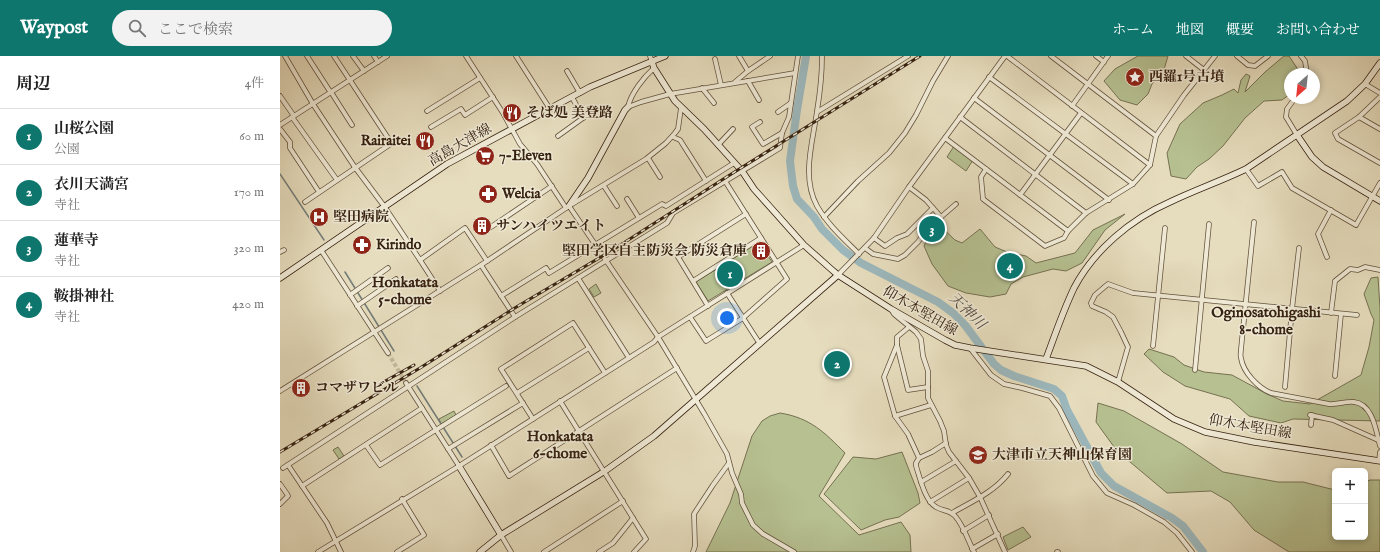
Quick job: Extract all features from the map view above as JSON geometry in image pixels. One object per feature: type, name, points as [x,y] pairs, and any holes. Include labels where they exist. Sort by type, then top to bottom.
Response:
[{"type":"main road","name":"高島大津線","points":[[280,278],[447,164],[580,93],[664,56]]},
{"type":"main road","name":"仰木本堅田線","points":[[652,62],[670,94],[681,108],[718,144],[742,171],[754,189],[804,245],[838,275],[891,309],[945,340],[955,345],[970,348],[1086,366],[1118,382],[1174,419],[1205,432],[1254,442],[1380,461]]},
{"type":"main road","points":[[1046,359],[1061,318],[1075,287],[1087,268],[1118,234],[1138,219],[1169,202],[1246,169],[1347,101],[1366,84],[1380,63]]},
{"type":"main road","points":[[567,207],[588,178],[628,107]]},
{"type":"main road","points":[[1297,135],[1312,157],[1323,167],[1380,201]]},
{"type":"main road","points":[[480,552],[501,535],[605,471],[654,436],[697,400],[838,275]]},
{"type":"main road","points":[[459,466],[501,535]]},
{"type":"street","points":[[285,56],[313,104],[355,168],[384,206],[440,291]]},
{"type":"street","points":[[307,56],[352,125]]},
{"type":"street","points":[[334,56],[349,81],[388,138]]},
{"type":"street","points":[[353,56],[364,71]]},
{"type":"street","points":[[374,56],[378,62]]},
{"type":"street","points":[[280,125],[387,56]]},
{"type":"street","points":[[466,56],[493,97],[520,144],[538,164],[552,186],[595,245],[658,337],[697,400],[727,454],[741,494],[742,503],[752,525],[762,534],[794,552]]},
{"type":"street","points":[[516,56],[550,109]]},
{"type":"street","points":[[739,56],[748,71]]},
{"type":"street","points":[[734,83],[748,71],[770,56]]},
{"type":"street","points":[[284,468],[407,385],[667,223],[673,213],[780,148],[782,133],[789,117],[798,56]]},
{"type":"street","points":[[822,56],[817,112],[810,150],[809,176],[814,199],[824,217],[857,256]]},
{"type":"street","points":[[817,112],[908,56]]},
{"type":"street","points":[[824,217],[858,180],[889,152],[902,137],[916,115],[933,81],[948,56]]},
{"type":"street","points":[[838,275],[866,248],[874,238],[909,187],[1006,56],[1150,164]]},
{"type":"street","points":[[1051,56],[1156,136]]},
{"type":"street","points":[[1096,56],[1104,62]]},
{"type":"street","points":[[1072,106],[1108,56]]},
{"type":"street","points":[[1186,56],[1204,70]]},
{"type":"street","points":[[986,169],[981,177],[983,199],[1045,246],[1064,238],[1068,231],[1086,213],[1133,184],[1150,164],[1156,136],[1184,95],[1215,56]]},
{"type":"street","points":[[1237,56],[1248,65],[1255,66],[1268,56]]},
{"type":"street","points":[[1301,56],[1305,61],[1306,68]]},
{"type":"street","points":[[715,59],[722,85]]},
{"type":"street","points":[[628,107],[630,100],[648,73],[652,62]]},
{"type":"street","points":[[567,72],[580,93]]},
{"type":"street","points":[[628,107],[670,94],[796,73]]},
{"type":"street","points":[[990,77],[1133,184]]},
{"type":"street","points":[[427,112],[480,78]]},
{"type":"street","points":[[748,81],[759,100]]},
{"type":"street","points":[[1366,84],[1380,93]]},
{"type":"street","points":[[702,88],[714,103]]},
{"type":"street","points":[[280,96],[336,180]]},
{"type":"street","points":[[431,127],[461,109],[466,115],[493,97]]},
{"type":"street","points":[[572,97],[583,118]]},
{"type":"street","points":[[974,98],[1109,200]]},
{"type":"street","points":[[1380,98],[1359,117],[1334,133],[1338,139],[1380,163]]},
{"type":"street","points":[[778,112],[791,102]]},
{"type":"street","points":[[1291,104],[1287,109],[1286,117],[1297,135]]},
{"type":"street","points":[[280,391],[375,333],[481,265],[567,207],[648,158],[673,137],[678,129],[681,108]]},
{"type":"street","points":[[558,136],[590,113]]},
{"type":"street","points":[[1020,195],[1081,113]]},
{"type":"street","points":[[960,117],[1086,213]]},
{"type":"street","points":[[1359,117],[1380,129]]},
{"type":"street","points":[[760,122],[752,127],[763,144],[782,133]]},
{"type":"street","points":[[280,129],[290,142],[290,148],[319,192]]},
{"type":"street","points":[[718,144],[733,129]]},
{"type":"street","points":[[673,137],[680,140],[706,181]]},
{"type":"street","points":[[945,138],[1068,231]]},
{"type":"street","points":[[305,202],[392,143]]},
{"type":"street","points":[[648,158],[660,177]]},
{"type":"street","points":[[501,296],[546,268],[549,273],[662,204],[666,206],[734,163]]},
{"type":"street","points":[[1246,169],[1258,186],[1282,172],[1292,188],[1356,225],[1380,183]]},
{"type":"street","points":[[690,317],[706,341],[743,318],[787,279],[725,181]]},
{"type":"street","points":[[491,227],[552,186]]},
{"type":"street","points":[[604,186],[617,206]]},
{"type":"street","points":[[909,187],[926,200],[941,217]]},
{"type":"street","points":[[627,199],[639,218]]},
{"type":"street","points":[[866,248],[873,254],[898,259],[905,255],[918,242],[928,228],[956,204]]},
{"type":"street","points":[[874,238],[885,246],[896,238],[906,234],[933,208]]},
{"type":"street","points":[[1327,257],[1318,234],[1331,210]]},
{"type":"street","points":[[708,306],[678,257],[746,214]]},
{"type":"street","points":[[1254,222],[1241,359],[1246,371],[1263,389],[1271,393],[1336,405],[1354,402],[1361,404],[1367,408],[1371,416],[1380,446]]},
{"type":"street","points":[[1195,370],[1210,224]]},
{"type":"street","points":[[420,260],[465,228],[487,261]]},
{"type":"street","points":[[1153,346],[1165,228]]},
{"type":"street","points":[[693,281],[761,238]]},
{"type":"street","points":[[318,552],[402,499],[459,466],[654,342],[658,337],[804,245]]},
{"type":"street","points":[[1285,387],[1299,248]]},
{"type":"street","points":[[321,250],[388,353]]},
{"type":"street","points":[[481,265],[515,317]]},
{"type":"street","points":[[1331,313],[1334,281],[1350,269],[1358,270],[1366,267],[1380,270]]},
{"type":"street","points":[[350,294],[388,268]]},
{"type":"street","points":[[578,278],[629,358]]},
{"type":"street","points":[[358,306],[396,279]]},
{"type":"street","points":[[1118,382],[1128,348],[1113,317],[1092,306],[1092,299],[1105,285],[1108,284],[1133,293],[1357,315]]},
{"type":"street","points":[[727,293],[760,344]]},
{"type":"street","points":[[891,309],[894,314],[909,328],[916,332],[921,339],[923,356],[928,370],[928,398],[940,421],[949,452],[969,478],[980,497],[1005,552]]},
{"type":"street","points":[[1335,376],[1341,314]]},
{"type":"street","points":[[533,419],[501,369],[573,324],[605,373]]},
{"type":"street","points":[[909,328],[897,337],[908,390],[928,387]]},
{"type":"street","points":[[898,345],[884,377],[895,416],[908,434],[919,458]]},
{"type":"street","points":[[517,393],[589,348]]},
{"type":"street","points":[[970,348],[991,375],[1004,384],[1050,396],[1059,408],[1093,476],[1100,486],[1107,493],[1134,505],[1164,522],[1177,533],[1192,552]]},
{"type":"street","points":[[491,445],[509,476],[677,368]]},
{"type":"street","points":[[407,385],[459,466]]},
{"type":"street","points":[[366,445],[380,465],[506,386]]},
{"type":"street","points":[[560,401],[646,539],[634,552]]},
{"type":"street","points":[[448,449],[523,403]]},
{"type":"street","points":[[895,416],[931,405]]},
{"type":"street","points":[[302,486],[422,408]]},
{"type":"street","points":[[1312,425],[1311,415],[1333,420],[1378,440]]},
{"type":"street","points":[[946,443],[919,458],[916,463],[921,482],[930,502],[936,507],[952,513],[959,521],[973,551],[998,534]]},
{"type":"street","points":[[1380,452],[1380,461]]},
{"type":"street","points":[[921,482],[956,461]]},
{"type":"street","points":[[693,552],[695,546],[694,514],[706,494],[729,463]]},
{"type":"street","points":[[288,465],[327,523],[341,552]]},
{"type":"street","points":[[952,513],[1002,482],[1008,474]]},
{"type":"street","points":[[930,502],[969,478]]},
{"type":"street","points":[[280,484],[288,494],[288,496],[280,504]]},
{"type":"street","points":[[397,552],[424,535],[402,499]]},
{"type":"street","points":[[544,552],[623,502]]},
{"type":"street","points":[[963,531],[989,515]]},
{"type":"street","points":[[598,552],[613,543],[633,518]]},
{"type":"street","points":[[501,535],[511,552]]},
{"type":"green space","points":[[1138,56],[1168,56],[1163,73],[1152,84],[1148,94],[1137,105],[1120,100],[1104,81],[1115,69]]},
{"type":"green space","points":[[1284,56],[1289,56],[1297,68],[1284,68],[1284,98],[1282,100],[1264,101],[1245,118],[1223,146],[1209,159],[1197,167],[1186,179],[1171,176],[1167,153],[1180,124],[1203,103],[1234,89],[1238,93],[1241,80],[1246,74],[1250,76],[1245,92]]},
{"type":"green space","points":[[954,146],[973,160],[966,171],[947,157]]},
{"type":"green space","points":[[1125,214],[1105,230],[1082,263],[1066,271],[1053,269],[1023,277],[1011,284],[1006,294],[990,297],[966,293],[948,286],[932,264],[924,246],[931,230],[938,224],[955,240],[962,243],[980,229],[995,247],[1007,252],[1026,256],[1036,263],[1075,253],[1093,230]]},
{"type":"green space","points":[[759,242],[772,262],[708,301],[696,282]]},
{"type":"green space","points":[[1378,277],[1380,308],[1380,421],[1293,419],[1281,423],[1249,416],[1230,399],[1185,386],[1163,372],[1144,354],[1149,349],[1174,357],[1184,365],[1204,372],[1232,375],[1283,401],[1310,404],[1361,375],[1369,347],[1374,320],[1364,294],[1371,278]]},
{"type":"green space","points":[[596,284],[601,293],[594,297],[589,289]]},
{"type":"green space","points":[[1098,403],[1124,411],[1182,444],[1223,472],[1278,482],[1303,482],[1332,489],[1332,540],[1368,540],[1368,481],[1380,480],[1380,552],[1289,552],[1254,530],[1230,502],[1211,491],[1167,493],[1117,451],[1096,422]]},
{"type":"green space","points":[[454,411],[456,415],[441,424],[439,419]]},
{"type":"green space","points":[[780,413],[791,415],[817,427],[845,453],[819,496],[859,535],[901,522],[910,535],[911,552],[706,552],[730,503],[752,436],[762,421],[770,416]]},
{"type":"green space","points":[[338,447],[344,456],[339,459],[333,450]]},
{"type":"green space","points":[[902,452],[918,493],[920,503],[899,517],[885,520],[861,530],[824,494],[853,457],[876,459]]},
{"type":"green space","points":[[1023,527],[1031,537],[1008,550],[1003,537]]},
{"type":"waterway","name":"天神川","points":[[806,56],[790,161],[793,186],[797,199],[814,217],[822,229],[843,250],[861,263],[938,302],[953,313],[965,325],[994,364],[1001,370],[1014,376],[1054,389],[1062,396],[1067,410],[1101,473],[1114,486],[1172,518],[1183,526],[1203,552]]},
{"type":"waterway","points":[[280,174],[324,240]]},
{"type":"waterway","points":[[345,272],[394,351]]},
{"type":"waterway","points":[[417,386],[462,457]]},
{"type":"tunnel","points":[[388,353],[406,383]]},
{"type":"railway","points":[[280,452],[420,368],[518,306],[611,251],[920,56]]},
{"type":"railway","points":[[380,384],[414,365]]},
{"type":"place","name":"西羅1号古墳","points":[[1135,77]]},
{"type":"place","name":"そば処 美登路","points":[[512,113]]},
{"type":"place","name":"Rairaitei","points":[[425,141]]},
{"type":"place","name":"7-Eleven","points":[[485,156]]},
{"type":"place","name":"Welcia","points":[[488,194]]},
{"type":"place","name":"堅田病院","points":[[319,217]]},
{"type":"place","name":"サンハイツエイト","points":[[482,226]]},
{"type":"place","name":"蓮華寺","points":[[932,229]]},
{"type":"place","name":"Kirindo","points":[[362,245]]},
{"type":"place","name":"堅田学区自主防災会 防災倉庫","points":[[761,251]]},
{"type":"place","name":"鞍掛神社","points":[[1010,266]]},
{"type":"place","name":"山桜公園","points":[[730,274]]},
{"type":"place","name":"衣川天満宮","points":[[837,364]]},
{"type":"place","name":"コマザワビル","points":[[301,388]]},
{"type":"place","name":"大津市立天神山保育園","points":[[978,455]]},
{"type":"district","name":"Honkatata 5-chome","points":[[405,290]]},
{"type":"district","name":"Oginosatohigashi 8-chome","points":[[1266,320]]},
{"type":"district","name":"Honkatata 6-chome","points":[[560,444]]}]
